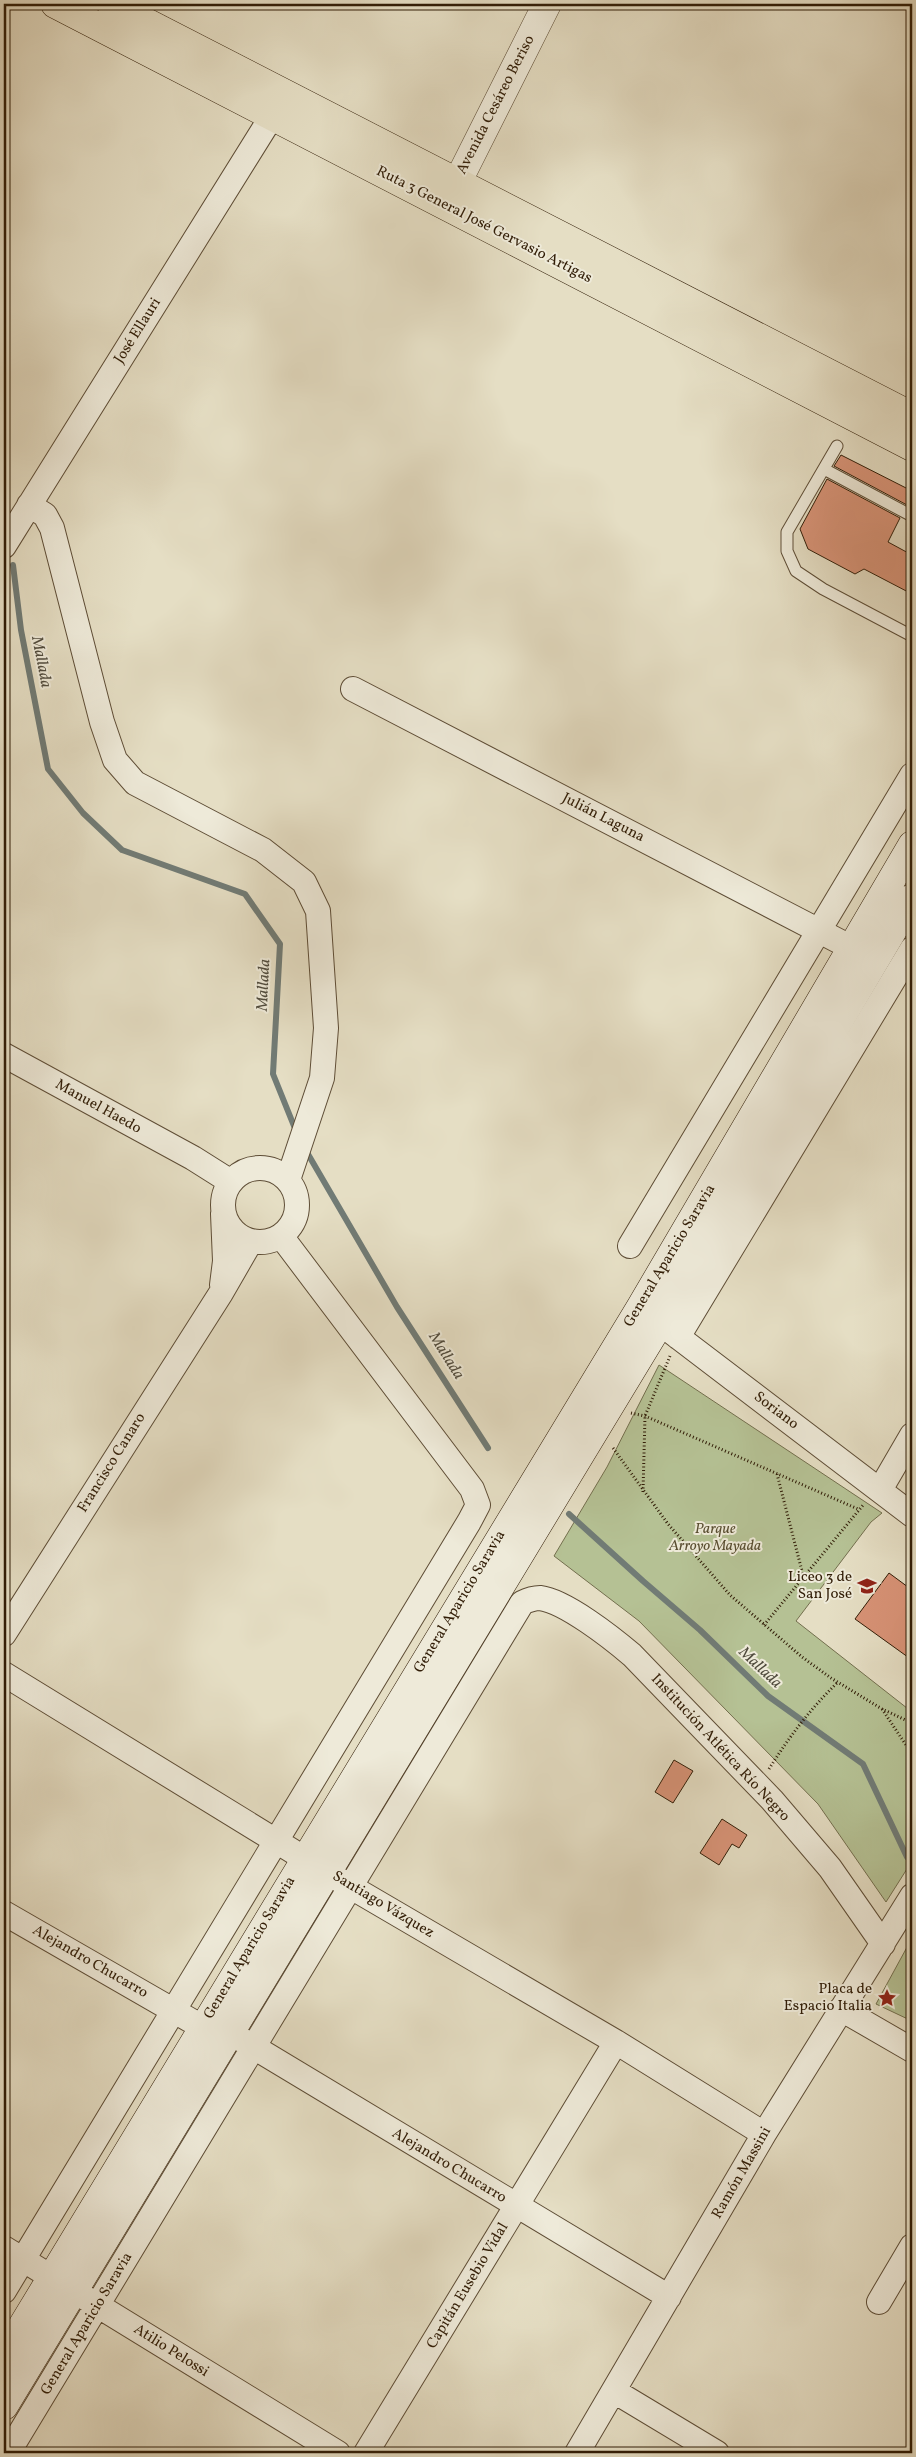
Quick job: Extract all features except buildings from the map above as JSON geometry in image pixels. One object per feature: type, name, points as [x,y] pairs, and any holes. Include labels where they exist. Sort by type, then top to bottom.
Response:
[{"type":"highway","name":"Ruta 3 General José Gervasio Artigas","points":[[55,4],[912,447]]},
{"type":"highway","name":"Ruta 3 General José Gervasio Artigas","points":[[111,4],[912,416]]},
{"type":"main road","name":"Avenida Cesáreo Beriso","points":[[446,206],[547,4]]},
{"type":"main road","name":"General Aparicio Saravia","points":[[659,1322],[852,948],[912,845]]},
{"type":"main road","name":"General Aparicio Saravia","points":[[4,2406],[62,2284],[202,2027],[315,1864],[659,1322],[905,929],[912,898]]},
{"type":"main road","name":"General Aparicio Saravia","points":[[4,2356],[62,2284],[230,2033],[315,1864]]},
{"type":"street","name":"José Ellauri","points":[[4,546],[272,116]]},
{"type":"street","points":[[29,505],[45,515],[52,528],[102,722],[115,760],[135,783],[264,850],[304,882],[318,911],[326,1028],[322,1078],[284,1170],[297,1198],[295,1219],[281,1236],[272,1241],[251,1242],[233,1231],[222,1212],[209,1178],[193,1158]]},
{"type":"street","name":"Julián Laguna","points":[[353,689],[852,948]]},
{"type":"street","points":[[630,1246],[912,775]]},
{"type":"street","points":[[874,911],[905,929]]},
{"type":"street","name":"General Aparicio Saravia","points":[[659,1322],[912,949]]},
{"type":"street","name":"Manuel Haedo","points":[[4,1055],[193,1158],[231,1182]]},
{"type":"street","points":[[221,1293],[225,1261],[222,1212],[226,1191],[231,1182],[248,1170],[284,1170]]},
{"type":"street","points":[[4,2291],[13,2254],[173,2010],[478,1505],[472,1489],[281,1236]]},
{"type":"street","name":"Francisco Canaro","points":[[4,1634],[221,1293],[251,1242]]},
{"type":"street","name":"Soriano","points":[[659,1322],[912,1515]]},
{"type":"street","points":[[880,1490],[912,1435]]},
{"type":"street","name":"Institución Atlética Río Negro","points":[[522,1603],[538,1598],[551,1600],[610,1638],[632,1655],[758,1786],[830,1868],[883,1944]]},
{"type":"street","name":"General Aparicio Saravia","points":[[8,2453],[522,1603]]},
{"type":"street","name":"Santiago Vázquez","points":[[4,1674],[351,1887],[616,2042],[764,2134]]},
{"type":"street","name":"Ramón Massini","points":[[577,2453],[764,2134],[912,1896]]},
{"type":"street","name":"Alejandro Chucarro","points":[[4,1913],[202,2027]]},
{"type":"street","points":[[841,2008],[912,2050]]},
{"type":"street","name":"Alejandro Chucarro","points":[[230,2033],[669,2297]]},
{"type":"street","name":"Capitán Eusebio Vidal","points":[[366,2453],[616,2042]]},
{"type":"street","points":[[879,2302],[912,2246]]},
{"type":"street","name":"Atilio Pelossi","points":[[13,2254],[338,2453]]},
{"type":"street","points":[[614,2390],[717,2453]]},
{"type":"lane","points":[[837,446],[787,532],[787,551],[796,571],[823,588],[912,636]]},
{"type":"lane","points":[[824,469],[912,516]]},
{"type":"path","points":[[644,1492],[646,1416],[659,1322]]},
{"type":"path","points":[[623,1411],[646,1416],[858,1509]]},
{"type":"path","points":[[612,1444],[613,1451],[668,1524],[730,1595],[802,1657],[882,1709],[912,1723]]},
{"type":"path","points":[[777,1474],[803,1576]]},
{"type":"path","points":[[764,1625],[858,1509],[880,1490]]},
{"type":"path","points":[[758,1786],[794,1731],[838,1682]]},
{"type":"path","points":[[882,1709],[912,1754]]},
{"type":"green space","name":"Parque Arroyo Mayada","points":[[659,1365],[882,1513],[871,1522],[796,1621],[912,1712],[912,1861],[886,1902],[818,1804],[639,1621],[554,1556],[607,1467]]},
{"type":"green space","points":[[912,1938],[912,2021],[876,2004]]},
{"type":"waterway","name":"Mallada","points":[[13,565],[21,630],[48,769],[83,813],[122,850],[245,894],[280,944],[273,1074],[296,1131]]},
{"type":"waterway","name":"Mallada","points":[[305,1149],[397,1307],[488,1448]]},
{"type":"waterway","name":"Mallada","points":[[569,1514],[700,1630],[768,1696],[863,1764],[907,1857]]},
{"type":"place","name":"Liceo 3 de San José","points":[[867,1586]]},
{"type":"place","name":"Placa de Espacio Italia","points":[[887,1998]]}]
